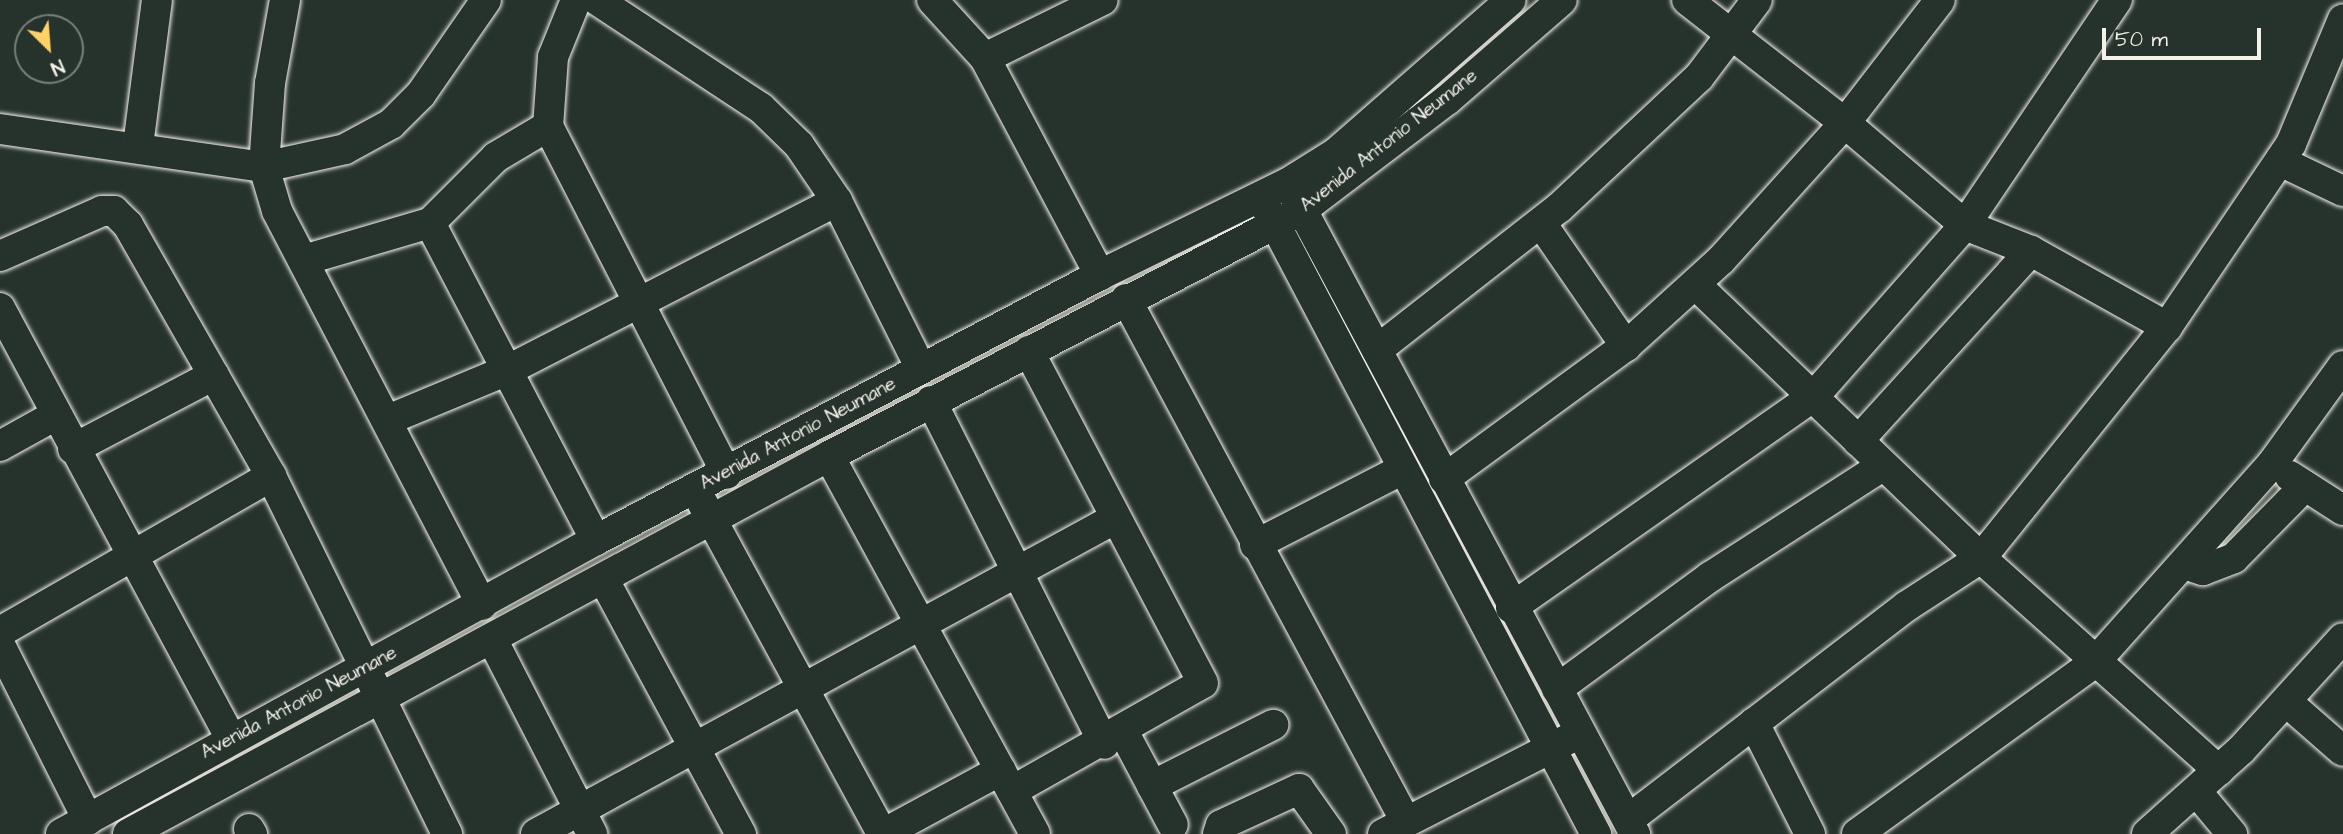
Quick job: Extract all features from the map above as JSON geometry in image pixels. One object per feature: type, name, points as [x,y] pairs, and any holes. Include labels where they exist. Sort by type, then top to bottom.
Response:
[{"type":"street","points":[[138,146],[156,0]]},
{"type":"street","points":[[285,0],[270,83],[264,167],[277,211],[390,419],[482,605]]},
{"type":"street","points":[[0,129],[138,146],[264,167],[345,149],[391,124],[421,94],[486,0]]},
{"type":"street","points":[[576,0],[553,57],[548,126],[727,474]]},
{"type":"street","points":[[597,0],[761,108],[799,145],[837,201],[921,369]]},
{"type":"street","points":[[932,0],[985,58],[1100,275]]},
{"type":"street","points":[[985,58],[1103,0]]},
{"type":"street","name":"Avenida Antonio Neumane","points":[[1279,210],[1288,183],[1336,153],[1511,0]]},
{"type":"street","name":"Avenida Antonio Neumane","points":[[128,834],[494,641],[710,519],[1126,299],[1279,210],[1447,100],[1562,0]]},
{"type":"street","points":[[1687,0],[1845,123],[1965,225],[2031,251],[2167,327]]},
{"type":"street","points":[[1377,351],[1541,223],[1699,77],[1757,0]]},
{"type":"street","points":[[1444,479],[1626,346],[1695,284],[1845,123],[1940,0]]},
{"type":"street","points":[[1511,608],[1815,396],[1965,225],[2117,0]]},
{"type":"street","points":[[1279,210],[1377,351],[1511,608],[1631,827],[1754,723],[1981,558],[2167,327],[2280,161],[2343,19]]},
{"type":"street","points":[[304,260],[430,223],[496,157],[548,126]]},
{"type":"street","points":[[2280,161],[2343,191]]},
{"type":"street","points":[[390,419],[508,370],[837,201]]},
{"type":"street","points":[[1279,210],[1401,470],[1596,834]]},
{"type":"street","name":"Avenida Antonio Neumane","points":[[61,834],[231,738],[482,605],[596,540],[727,474],[1100,275],[1279,210]]},
{"type":"street","points":[[0,256],[79,220],[114,211],[128,225],[271,476],[447,834]]},
{"type":"street","points":[[430,223],[596,540]]},
{"type":"street","points":[[1541,223],[1626,346]]},
{"type":"street","points":[[1858,441],[2031,251]]},
{"type":"street","points":[[1695,284],[1815,396],[1882,466],[2094,663],[2219,771]]},
{"type":"street","points":[[1126,299],[1255,545],[1394,827],[1580,734]]},
{"type":"street","points":[[0,308],[54,416],[133,554],[231,738]]},
{"type":"street","points":[[695,489],[883,834],[1113,737],[1203,682],[1029,351]]},
{"type":"street","points":[[1857,834],[2094,663],[2272,464],[2343,366]]},
{"type":"street","points":[[74,449],[214,375]]},
{"type":"street","points":[[931,401],[1016,573],[1113,737],[1152,786],[1173,825]]},
{"type":"street","points":[[0,446],[54,416]]},
{"type":"street","points":[[829,456],[1035,834]]},
{"type":"street","points":[[2272,464],[2343,510]]},
{"type":"street","points":[[1557,689],[1710,577],[1882,466]]},
{"type":"street","points":[[1255,545],[1401,470]]},
{"type":"street","points":[[0,632],[271,476]]},
{"type":"street","points":[[2184,565],[2203,570],[2234,558],[2305,486]]},
{"type":"street","points":[[536,834],[585,822],[695,751],[1116,518]]},
{"type":"street","points":[[604,580],[741,834]]},
{"type":"street","points":[[2147,834],[2219,771],[2287,702],[2343,638]]},
{"type":"street","points":[[494,641],[585,822]]},
{"type":"street","points":[[0,645],[88,820]]},
{"type":"street","points":[[2287,702],[2343,751]]},
{"type":"street","points":[[1754,723],[1810,834]]},
{"type":"street","points":[[1152,786],[1273,725]]},
{"type":"street","points":[[1218,834],[1221,825],[1298,789],[1331,834]]},
{"type":"street","points":[[2197,792],[2232,834]]}]
